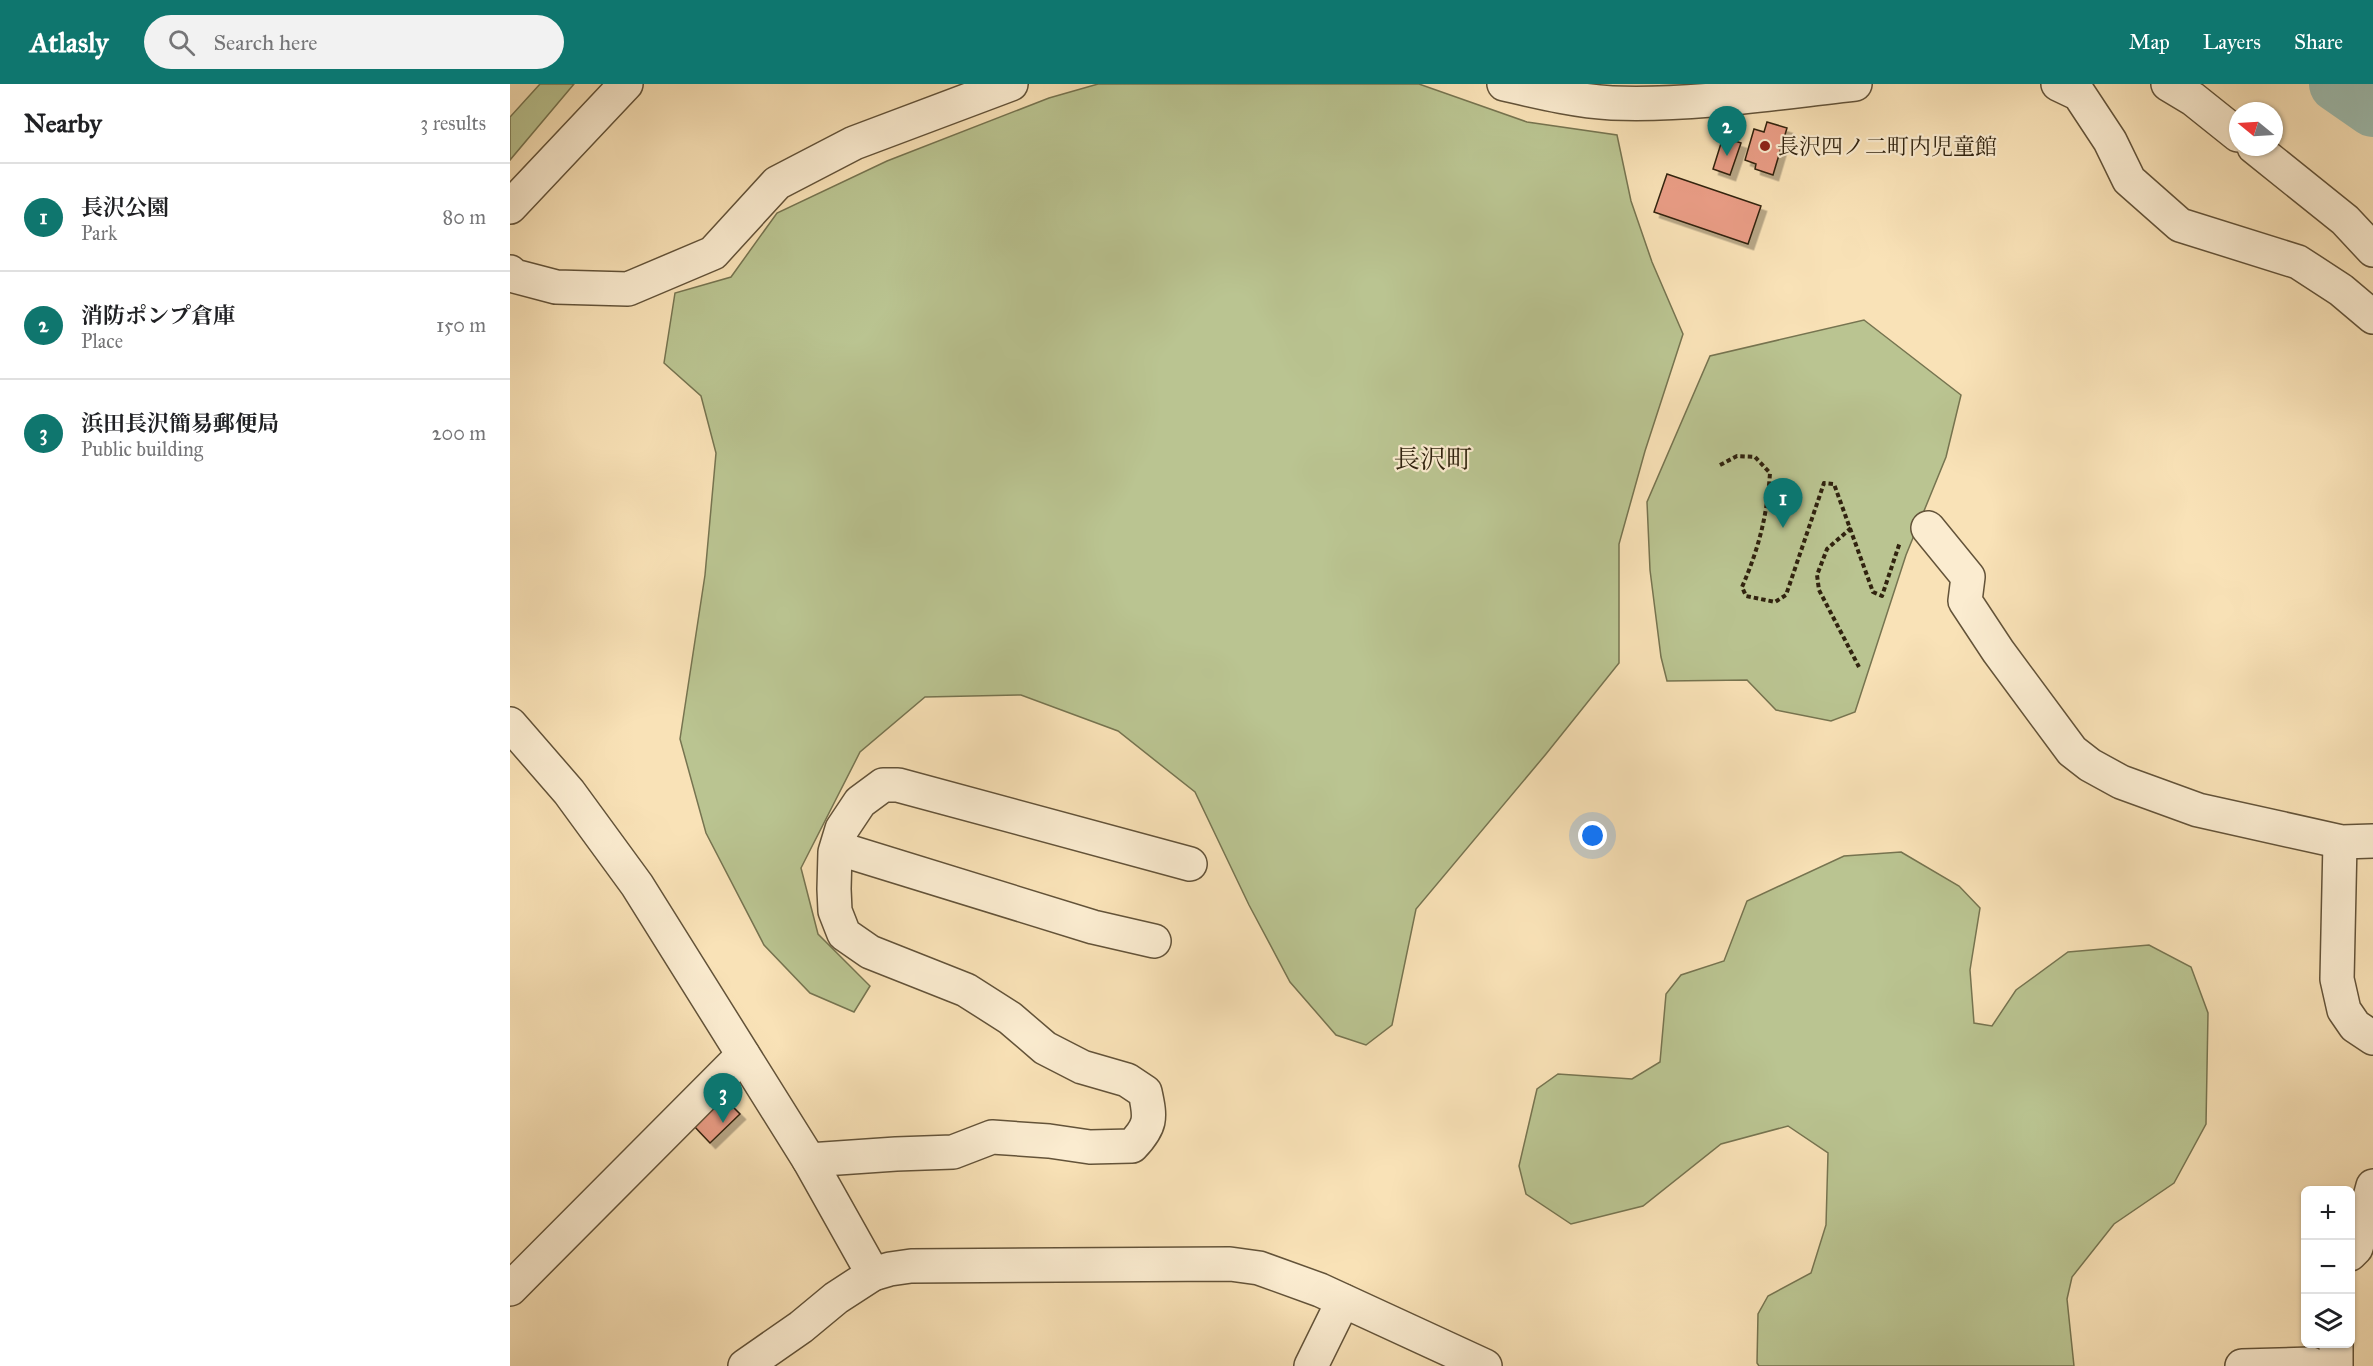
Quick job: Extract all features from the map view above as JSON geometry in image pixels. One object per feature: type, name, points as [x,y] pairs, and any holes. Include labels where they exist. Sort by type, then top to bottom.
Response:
[{"type":"street","points":[[510,207],[626,84]]},
{"type":"street","points":[[510,272],[514,276],[556,286],[628,289],[713,253],[777,183],[854,143],[1011,84]]},
{"type":"street","points":[[1504,84],[1548,95],[1611,103],[1686,103],[1855,84]]},
{"type":"street","points":[[2058,84],[2079,94],[2110,141],[2129,180],[2180,225],[2298,262],[2342,290],[2373,317]]},
{"type":"street","points":[[2168,84],[2193,99],[2229,128]]},
{"type":"street","points":[[2265,156],[2345,220],[2373,250]]},
{"type":"street","points":[[1917,534],[1968,577],[1965,601],[1998,651],[2072,751],[2121,782],[2198,810],[2340,842],[2373,841]]},
{"type":"street","points":[[510,724],[569,792],[637,885],[808,1160],[873,1274]]},
{"type":"street","points":[[808,1160],[953,1152],[992,1137],[1090,1147],[1132,1146],[1146,1131],[1149,1111],[1145,1092],[1127,1080],[1082,1067],[1045,1048],[1010,1018],[966,990],[870,952],[844,934],[835,911],[837,848],[842,829],[860,802],[883,785],[898,785],[1190,864]]},
{"type":"street","points":[[2340,842],[2337,979],[2344,1010],[2355,1026],[2373,1038]]},
{"type":"street","points":[[837,848],[1093,927],[1154,941]]},
{"type":"street","points":[[510,1289],[743,1055]]},
{"type":"street","points":[[2355,1249],[2373,1186]]},
{"type":"street","points":[[745,1366],[801,1327],[836,1298],[873,1274],[911,1266],[1230,1264],[1259,1268],[1320,1290],[1474,1361]]},
{"type":"street","points":[[1311,1366],[1343,1301]]},
{"type":"street","points":[[2336,1348],[2336,1366]]},
{"type":"street","points":[[2242,1366],[2290,1363],[2313,1366]]},
{"type":"path","points":[[1720,465],[1737,456],[1755,457],[1770,473],[1762,535],[1742,587],[1746,596],[1775,602],[1786,596],[1824,483],[1834,484],[1873,592],[1882,596],[1899,542],[1917,534]]},
{"type":"path","points":[[1851,528],[1827,549],[1817,575],[1819,590],[1859,667]]},
{"type":"green space","points":[[540,84],[574,84],[510,160],[510,117]]},
{"type":"green space","points":[[1098,84],[1419,84],[1527,122],[1617,135],[1631,201],[1652,262],[1683,334],[1645,451],[1619,544],[1619,663],[1416,909],[1392,1025],[1366,1045],[1336,1035],[1290,982],[1249,905],[1195,792],[1118,731],[1021,695],[925,697],[860,752],[801,868],[818,934],[870,986],[854,1012],[810,993],[764,945],[706,833],[680,739],[705,575],[716,453],[701,396],[664,363],[675,293],[731,277],[777,213],[887,161],[1049,98]]},
{"type":"green space","points":[[1864,320],[1961,395],[1946,457],[1906,555],[1855,712],[1831,721],[1776,710],[1747,680],[1667,681],[1661,657],[1650,570],[1647,502],[1710,356]]},
{"type":"green space","points":[[1901,852],[1959,886],[1980,908],[1970,970],[1974,1023],[1992,1026],[2016,990],[2068,952],[2149,945],[2191,967],[2208,1013],[2206,1124],[2174,1183],[2114,1224],[2072,1277],[2067,1299],[2074,1366],[1759,1366],[1757,1363],[1758,1314],[1768,1296],[1811,1273],[1826,1225],[1828,1153],[1788,1126],[1721,1144],[1643,1206],[1571,1224],[1526,1194],[1519,1166],[1537,1089],[1558,1074],[1632,1079],[1660,1062],[1666,994],[1681,975],[1724,961],[1747,901],[1844,856]]},
{"type":"building","name":"長沢四ノ二町内児童館","points":[[1767,122],[1787,128],[1773,175],[1755,169],[1756,164],[1745,160],[1754,129],[1764,132]]},
{"type":"building","points":[[1723,137],[1741,143],[1730,175],[1713,169]]},
{"type":"building","points":[[1667,174],[1761,206],[1748,244],[1654,212]]},
{"type":"building","points":[[723,1097],[740,1114],[710,1143],[693,1125]]},
{"type":"waterway","points":[[2337,84],[2373,109]]},
{"type":"place","name":"長沢四ノ二町内児童館","points":[[1765,146]]},
{"type":"place","name":"消防ポンプ倉庫","points":[[1727,156]]},
{"type":"place","name":"長沢公園","points":[[1783,528]]},
{"type":"place","name":"浜田長沢簡易郵便局","points":[[723,1123]]},
{"type":"district","name":"長沢町","points":[[1433,459]]}]
